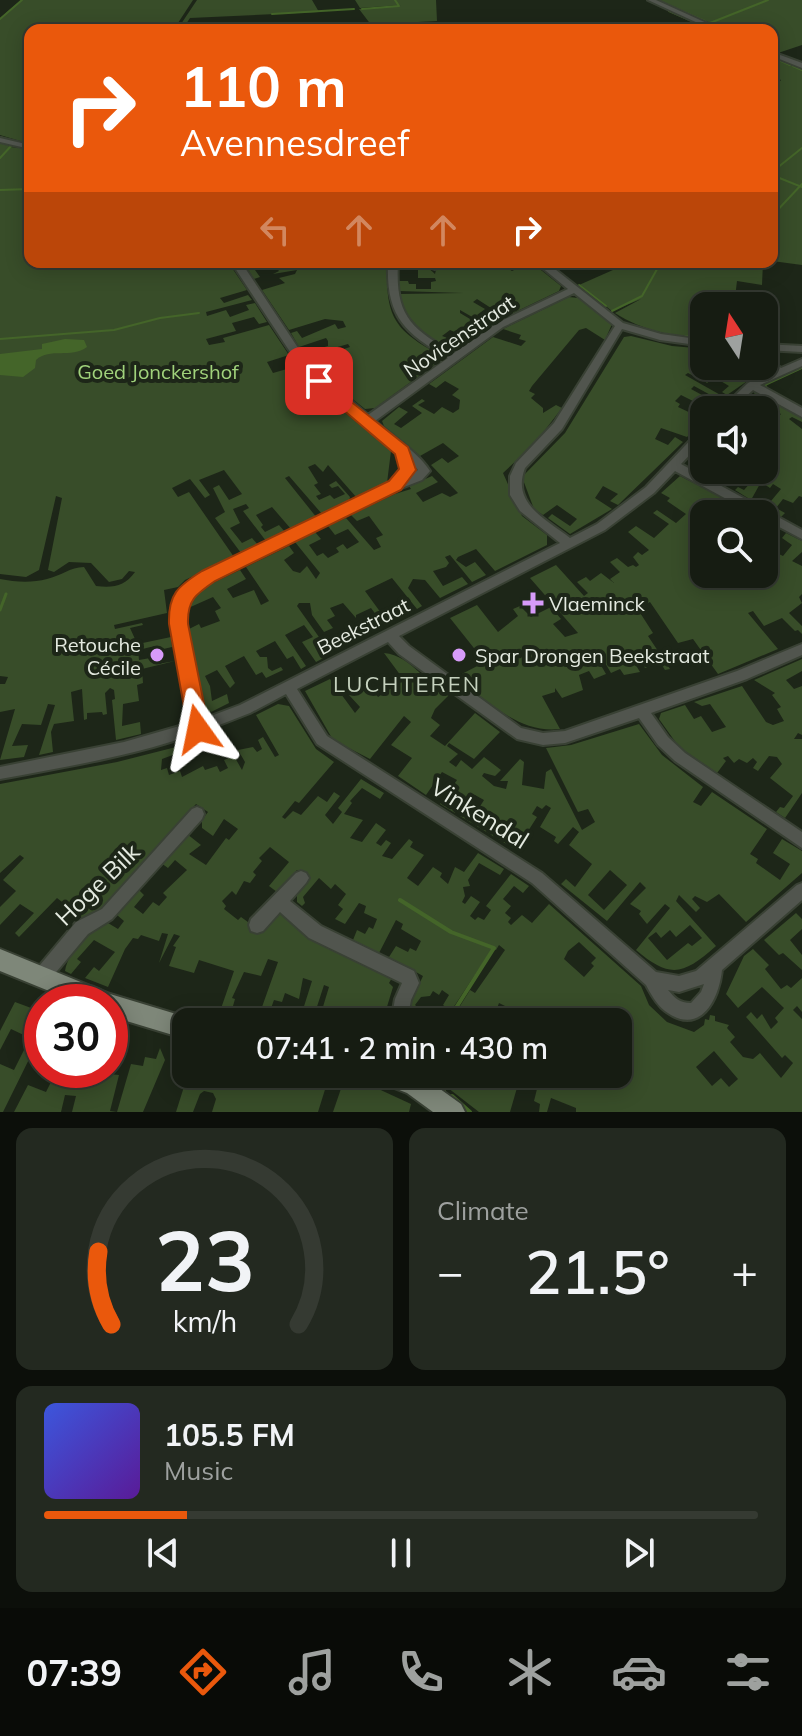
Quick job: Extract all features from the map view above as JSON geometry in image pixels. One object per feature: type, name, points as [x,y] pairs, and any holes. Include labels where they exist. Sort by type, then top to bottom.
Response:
[{"type":"main road","points":[[0,960],[58,984]]},
{"type":"main road","points":[[128,1010],[172,1024]]},
{"type":"main road","points":[[420,1088],[453,1112]]},
{"type":"street","points":[[651,0],[705,24]]},
{"type":"street","points":[[778,56],[802,66]]},
{"type":"street","points":[[0,140],[24,146]]},
{"type":"street","points":[[198,729],[178,624],[178,608],[186,591],[209,576],[395,486],[408,470],[403,451],[306,368],[240,268]]},
{"type":"street","points":[[393,268],[392,292],[400,317],[420,337],[455,358]]},
{"type":"street","points":[[548,268],[620,325],[660,337],[690,341]]},
{"type":"street","name":"Novicenstraat","points":[[367,421],[512,318],[576,289]]},
{"type":"street","points":[[570,544],[524,508],[516,495],[516,476],[520,466],[558,426],[620,325]]},
{"type":"street","points":[[778,348],[802,349]]},
{"type":"street","points":[[740,396],[752,385],[802,362]]},
{"type":"street","points":[[752,385],[802,413]]},
{"type":"street","name":"Beekstraat","points":[[0,773],[120,750],[198,729],[289,687],[570,544],[624,512],[690,449]]},
{"type":"street","points":[[675,466],[738,500]]},
{"type":"street","points":[[778,522],[802,535]]},
{"type":"street","points":[[389,635],[404,650],[517,733],[543,739],[565,737],[642,711],[742,675],[802,649]]},
{"type":"street","name":"Vinkendal","points":[[289,687],[322,740],[537,878],[652,979],[660,999],[674,1011],[686,1012],[709,999],[714,985],[714,966]]},
{"type":"street","points":[[642,711],[663,741],[680,757],[802,841]]},
{"type":"street","name":"Hoge Bilk","points":[[41,977],[82,928],[107,914],[195,825]]},
{"type":"street","points":[[257,925],[301,878]]},
{"type":"street","points":[[652,979],[679,984],[700,978],[802,890]]},
{"type":"street","points":[[279,901],[315,932],[408,977],[411,983],[401,1008]]},
{"type":"green space","points":[[21,0],[193,0],[177,24],[24,24],[24,142],[0,135],[0,18]]},
{"type":"green space","points":[[197,0],[312,0],[319,12],[190,18],[186,24],[181,24]]},
{"type":"green space","points":[[355,0],[436,0],[437,21],[370,24],[359,9],[401,5],[360,8]]},
{"type":"green space","points":[[659,0],[802,0],[802,45],[778,53],[778,24],[713,24]]},
{"type":"green space","points":[[778,59],[802,69],[802,265],[778,262],[778,84],[781,80],[778,79]]},
{"type":"green space","name":"Goed Jonckershof","points":[[0,142],[24,148],[24,268],[232,268],[247,290],[220,298],[224,303],[248,295],[252,300],[206,312],[207,316],[226,310],[230,317],[249,310],[246,305],[255,303],[267,322],[259,324],[254,317],[232,323],[236,331],[206,339],[209,345],[269,325],[289,355],[267,362],[273,373],[287,369],[285,364],[294,362],[317,387],[286,401],[297,405],[314,396],[318,399],[325,396],[391,451],[387,483],[357,498],[328,465],[323,472],[315,464],[308,467],[318,483],[314,485],[321,494],[316,496],[319,500],[345,494],[338,486],[332,488],[329,485],[336,481],[350,497],[349,501],[322,514],[289,476],[285,478],[317,518],[291,529],[272,507],[256,515],[263,525],[261,527],[265,532],[279,525],[285,532],[266,541],[243,511],[249,508],[246,504],[233,509],[240,523],[230,528],[242,543],[252,538],[258,545],[241,553],[215,518],[225,512],[213,488],[219,485],[229,500],[242,494],[224,470],[199,480],[210,495],[205,498],[190,479],[172,488],[178,497],[189,492],[234,557],[185,580],[178,587],[164,590],[167,613],[114,625],[115,629],[143,625],[130,628],[135,639],[118,643],[119,648],[171,637],[172,647],[159,650],[155,646],[138,650],[139,660],[156,657],[158,664],[175,661],[142,669],[143,683],[137,685],[139,701],[123,704],[122,726],[140,722],[141,734],[116,740],[114,690],[110,688],[105,693],[107,714],[87,713],[84,720],[82,689],[71,692],[74,721],[54,724],[51,732],[53,752],[39,755],[55,705],[48,704],[41,725],[22,724],[12,746],[28,745],[24,757],[0,760],[15,709],[0,712],[0,684],[5,684],[8,677],[0,676],[0,579],[35,581],[84,567],[96,586],[108,587],[123,583],[135,572],[129,571],[122,579],[109,582],[91,563],[69,562],[54,572],[48,570],[62,498],[56,496],[39,570],[26,577],[0,574]]},
{"type":"green space","points":[[247,268],[265,268],[255,270],[260,277],[254,279]]},
{"type":"green space","points":[[277,268],[387,268],[388,296],[395,319],[411,337],[440,355],[441,360],[375,408],[365,409],[320,373],[308,359],[321,355],[316,358],[321,365],[341,357],[338,351],[350,347],[348,344],[306,356],[304,353],[328,346],[328,341],[326,338],[299,347],[291,333],[297,331],[302,338],[335,324],[338,329],[346,327],[343,321],[325,319],[289,330],[262,290],[285,283],[279,278],[295,274],[297,270],[273,274],[279,271]]},
{"type":"green space","points":[[411,268],[428,268],[435,274],[436,270],[450,268],[507,268],[512,271],[538,268],[561,286],[559,291],[505,317],[477,299],[473,302],[485,309],[477,315],[488,320],[496,316],[500,319],[488,326],[460,310],[460,313],[485,328],[473,336],[450,330],[442,336],[464,344],[451,349],[418,328],[407,313],[400,294],[463,293],[399,291],[399,281],[416,284],[416,289],[431,289],[435,278],[418,278],[418,269]]},
{"type":"green space","points":[[617,268],[763,268],[762,285],[737,281],[736,292],[690,292],[690,336],[647,328],[615,313],[641,299],[612,311],[579,285]]},
{"type":"green space","points":[[569,297],[578,298],[612,324],[605,340],[586,328],[579,330],[532,386],[529,391],[535,394],[531,398],[543,408],[543,413],[556,405],[562,408],[535,443],[503,473],[522,516],[547,535],[547,545],[495,571],[476,549],[458,557],[456,560],[466,567],[475,562],[486,575],[472,582],[450,555],[445,557],[449,563],[446,567],[433,571],[443,586],[462,577],[468,584],[440,598],[425,580],[413,579],[408,588],[422,606],[417,609],[392,578],[365,591],[389,624],[369,633],[363,626],[380,620],[371,608],[356,615],[356,618],[343,603],[330,608],[335,616],[327,620],[333,628],[324,632],[312,615],[310,603],[299,603],[297,606],[331,654],[316,662],[302,642],[313,637],[304,625],[285,635],[306,666],[301,669],[293,656],[287,659],[275,641],[256,651],[260,657],[267,657],[268,668],[272,671],[281,667],[283,670],[266,678],[262,672],[256,675],[244,656],[225,666],[235,683],[230,688],[217,670],[205,676],[212,701],[227,694],[229,703],[211,712],[204,708],[189,629],[220,621],[215,611],[221,608],[213,597],[186,609],[196,591],[240,570],[246,579],[227,589],[233,598],[254,590],[261,605],[269,601],[246,567],[289,546],[294,553],[284,560],[293,571],[300,573],[307,566],[316,579],[320,573],[295,542],[315,532],[321,539],[309,545],[317,556],[323,553],[328,558],[339,552],[336,548],[343,544],[347,549],[359,542],[348,529],[335,535],[328,526],[346,518],[374,550],[381,547],[376,538],[383,535],[369,516],[357,521],[351,515],[411,489],[409,486],[432,476],[438,482],[416,493],[423,502],[442,493],[450,497],[458,493],[431,465],[442,458],[448,463],[459,456],[443,443],[420,456],[382,421],[399,407],[408,412],[394,424],[401,428],[422,413],[412,406],[422,399],[425,401],[418,405],[434,414],[442,407],[453,413],[459,409],[460,400],[452,395],[459,389],[445,381],[436,388],[429,384],[493,337],[521,346],[526,341],[519,339],[521,335],[503,329]]},
{"type":"green space","points":[[624,337],[690,348],[690,374],[685,375],[722,396],[712,396],[694,386],[691,389],[701,396],[690,396],[690,400],[681,395],[675,401],[680,404],[678,407],[690,413],[690,434],[687,437],[661,428],[655,439],[668,445],[675,437],[683,442],[618,505],[610,501],[618,494],[603,486],[595,498],[612,509],[570,534],[548,518],[552,514],[570,526],[577,519],[557,505],[543,515],[534,509],[522,477],[565,433]]},
{"type":"green space","points":[[719,380],[749,380],[727,395],[722,392],[729,386]]},
{"type":"green space","points":[[778,404],[802,417],[802,422],[792,417],[789,419],[802,429],[802,497],[799,496],[793,503],[783,499],[778,505],[778,500],[772,500],[781,489],[773,484],[778,484],[778,417],[781,414],[778,412]]},
{"type":"green space","points":[[680,476],[690,484],[721,497],[718,500],[690,500],[690,588],[778,588],[778,554],[783,556],[792,545],[782,538],[786,533],[802,541],[802,552],[792,561],[802,566],[802,594],[799,597],[802,603],[789,613],[802,626],[802,634],[782,618],[764,626],[753,611],[748,613],[778,649],[718,674],[693,639],[678,643],[650,602],[637,608],[653,633],[648,636],[670,669],[665,670],[660,662],[645,668],[635,652],[631,657],[640,672],[624,675],[620,669],[611,673],[604,661],[599,662],[606,674],[594,679],[589,671],[579,675],[583,690],[562,698],[555,688],[555,692],[542,696],[560,729],[545,729],[517,721],[456,677],[485,662],[450,618],[477,605],[498,632],[518,616],[513,609],[520,606],[531,617],[551,607],[561,619],[553,624],[565,637],[578,633],[530,578],[556,565],[584,596],[588,593],[577,582],[586,577],[590,581],[601,573],[614,583],[610,579],[620,572],[610,562],[617,558],[628,567],[636,567],[639,565],[633,557],[638,552],[642,555],[649,550],[628,532],[636,526],[654,538],[669,524],[653,513],[657,510],[676,523],[686,514],[661,493]]},
{"type":"green space","points":[[749,484],[760,484],[751,500],[735,490],[738,487],[744,490]]},
{"type":"green space","points":[[384,653],[411,665],[449,695],[431,718],[440,725],[430,736],[445,746],[475,713],[500,732],[474,759],[449,743],[447,746],[458,754],[449,762],[456,767],[461,760],[472,769],[484,757],[501,770],[495,776],[484,773],[482,776],[494,786],[506,789],[508,781],[500,781],[520,759],[524,762],[522,785],[544,789],[546,772],[551,769],[582,830],[595,822],[588,809],[578,812],[546,748],[571,745],[639,724],[662,755],[703,787],[693,802],[701,806],[712,792],[767,829],[750,854],[758,859],[756,863],[780,880],[790,864],[773,853],[782,839],[802,851],[802,873],[746,922],[719,894],[707,902],[695,896],[692,899],[700,908],[696,912],[679,895],[676,901],[716,946],[686,967],[677,970],[659,966],[636,950],[670,908],[665,904],[647,924],[639,914],[641,911],[630,904],[646,888],[640,882],[607,921],[561,884],[566,879],[575,887],[592,864],[569,845],[579,832],[573,827],[558,844],[554,841],[556,837],[540,827],[551,808],[537,806],[532,814],[537,817],[516,850],[460,816],[464,810],[474,816],[484,800],[475,795],[468,804],[463,802],[455,813],[440,804],[457,780],[442,772],[426,795],[398,776],[412,758],[391,745],[411,722],[404,716],[370,759],[333,740],[305,691],[330,679],[355,713],[360,707],[349,695],[359,690],[365,691],[360,683],[365,680],[378,697],[401,682],[401,676]],"holes":[[[610,870],[627,885],[604,910],[588,895]],[[690,925],[702,938],[692,946],[688,943],[667,960],[648,938],[656,932],[661,938],[670,930],[676,937]]]},
{"type":"green space","points":[[802,659],[802,671],[786,680],[794,689],[802,686],[802,735],[798,733],[794,739],[802,739],[802,793],[785,818],[776,812],[780,807],[784,808],[793,796],[770,778],[782,764],[777,757],[769,756],[758,771],[753,768],[757,762],[753,758],[747,763],[739,759],[734,763],[728,756],[723,758],[726,761],[717,773],[679,747],[659,719],[661,713],[685,705],[694,719],[701,716],[712,732],[726,727],[710,704],[702,706],[694,702],[742,686],[766,722],[773,725],[784,721],[777,709],[781,707],[772,695],[775,693],[754,680]]},
{"type":"green space","points":[[278,704],[289,706],[316,749],[334,762],[299,803],[295,801],[282,817],[285,819],[293,811],[301,815],[318,796],[327,802],[334,792],[340,796],[325,815],[333,824],[342,812],[338,808],[361,779],[384,793],[380,799],[362,788],[350,801],[352,803],[344,814],[363,820],[350,838],[362,842],[376,823],[386,830],[376,843],[381,846],[386,840],[391,843],[382,856],[392,859],[409,839],[413,842],[410,847],[424,855],[407,878],[418,886],[433,867],[442,873],[440,877],[448,884],[455,867],[464,872],[478,853],[504,869],[500,875],[479,863],[468,880],[470,886],[463,887],[465,896],[462,902],[465,904],[471,896],[480,902],[470,916],[475,920],[478,917],[484,920],[491,910],[486,906],[511,874],[529,886],[523,893],[514,886],[503,899],[511,906],[505,913],[511,918],[508,922],[511,925],[522,915],[532,923],[549,904],[641,986],[649,1005],[667,1022],[694,1032],[704,1025],[705,1019],[709,1020],[710,1015],[715,1016],[715,1021],[729,1025],[727,1028],[735,1037],[730,1042],[743,1057],[753,1059],[760,1053],[781,1078],[793,1063],[785,1055],[782,1058],[746,1017],[751,1012],[757,1019],[762,1014],[771,1029],[784,1008],[762,987],[738,1008],[726,994],[744,956],[753,949],[769,965],[765,969],[781,989],[787,985],[791,988],[802,978],[802,1012],[797,1006],[793,1010],[802,1019],[802,1112],[576,1112],[576,1108],[551,1098],[547,1112],[539,1112],[540,1104],[534,1101],[537,1088],[632,1088],[632,1008],[507,1008],[499,1003],[497,1008],[459,1008],[470,990],[475,993],[505,950],[499,945],[496,950],[492,949],[453,1008],[443,1005],[449,995],[442,990],[439,995],[433,991],[430,996],[421,997],[415,1005],[418,1008],[409,1008],[423,976],[389,957],[396,946],[408,952],[410,948],[416,951],[421,941],[401,929],[403,924],[396,920],[379,953],[353,940],[357,930],[365,934],[369,927],[373,929],[377,919],[364,913],[366,906],[359,903],[345,924],[335,919],[343,909],[338,905],[346,894],[335,884],[331,889],[319,878],[303,897],[305,903],[302,906],[297,902],[297,891],[308,879],[297,870],[277,892],[269,886],[289,862],[270,847],[259,858],[262,861],[253,872],[256,875],[250,883],[244,881],[236,895],[232,891],[222,901],[226,906],[224,909],[259,930],[272,915],[286,915],[393,976],[389,983],[393,987],[387,1008],[323,1008],[329,987],[324,985],[317,1008],[303,1008],[312,981],[303,978],[299,999],[285,993],[282,1002],[274,1000],[271,1008],[262,1008],[278,962],[268,959],[261,976],[244,972],[232,998],[235,999],[233,1006],[240,1008],[221,1008],[234,971],[199,960],[194,973],[169,966],[176,947],[173,946],[180,936],[174,934],[159,963],[168,934],[162,933],[159,941],[141,935],[138,939],[133,938],[109,984],[85,978],[94,967],[99,971],[115,952],[94,940],[77,959],[81,962],[71,974],[65,971],[75,949],[87,937],[108,923],[118,929],[124,921],[117,915],[139,890],[144,895],[134,907],[143,914],[153,902],[159,906],[167,897],[163,893],[187,870],[175,860],[168,868],[161,863],[187,834],[201,845],[189,854],[206,865],[226,838],[229,840],[238,829],[224,819],[213,836],[202,828],[202,820],[208,812],[196,804],[96,916],[86,921],[57,898],[19,937],[15,933],[34,913],[20,904],[0,925],[0,907],[16,891],[3,880],[24,858],[20,855],[0,873],[0,784],[117,762],[180,746],[181,752],[162,759],[161,770],[167,768],[169,775],[180,771],[182,777],[203,766],[205,770],[217,766],[220,772],[228,768],[224,760],[234,756],[242,770],[245,762],[238,750],[253,747],[257,752],[262,749],[258,740],[263,737],[275,757],[279,755],[256,715]],"holes":[[[579,942],[596,958],[591,963],[594,966],[584,977],[564,959]],[[714,1051],[738,1079],[729,1087],[721,1078],[712,1086],[696,1067]]]},
{"type":"green space","points":[[796,913],[802,919],[802,929],[790,940],[802,955],[802,970],[783,953],[779,955],[764,940]]},
{"type":"green space","points":[[15,1002],[24,1005],[24,1035],[11,1029],[0,1050],[0,1031]]},
{"type":"green space","points":[[160,1048],[165,1060],[143,1112],[117,1112],[124,1088],[128,1088],[131,1064],[143,1066],[145,1057],[156,1059]]},
{"type":"green space","points":[[24,1050],[24,1069],[3,1112],[0,1112],[0,1064],[14,1070]]},
{"type":"green space","points":[[26,1088],[46,1092],[48,1088],[116,1088],[110,1111],[117,1112],[72,1112],[76,1096],[65,1095],[61,1112],[14,1112]]},
{"type":"green space","points":[[184,1088],[326,1088],[318,1112],[212,1112],[216,1099],[213,1093],[204,1091],[193,1112],[176,1112]]},
{"type":"green space","points":[[341,1088],[376,1088],[411,1104],[409,1112],[333,1112]]},
{"type":"green space","points":[[448,1088],[517,1088],[510,1112],[479,1112]]},
{"type":"shaded area","points":[[65,339],[84,340],[87,347],[42,356],[36,360],[35,368],[23,377],[0,375],[0,354],[42,349],[42,344]]},
{"type":"waterway","points":[[0,19],[22,0]]},
{"type":"waterway","points":[[362,9],[399,6],[395,0]]},
{"type":"waterway","points":[[657,0],[705,21]]},
{"type":"waterway","points":[[710,23],[768,0]]},
{"type":"waterway","points":[[272,14],[354,9]]},
{"type":"waterway","points":[[669,11],[692,21]]},
{"type":"waterway","points":[[778,60],[790,65]]},
{"type":"waterway","points":[[793,66],[802,70]]},
{"type":"waterway","points":[[0,137],[24,143]]},
{"type":"waterway","points":[[0,142],[24,147]]},
{"type":"waterway","points":[[0,158],[12,145]]},
{"type":"waterway","points":[[778,167],[802,148]]},
{"type":"waterway","points":[[778,177],[800,186]]},
{"type":"waterway","points":[[778,210],[800,186]]},
{"type":"waterway","points":[[0,190],[24,189]]},
{"type":"waterway","points":[[612,311],[642,296],[658,268]]},
{"type":"waterway","points":[[579,285],[606,306]]},
{"type":"waterway","points":[[0,339],[114,330],[160,318],[199,313]]},
{"type":"waterway","points":[[685,336],[690,336]]},
{"type":"waterway","points":[[769,391],[765,385],[802,368]]},
{"type":"waterway","points":[[0,610],[6,594]]},
{"type":"waterway","points":[[400,900],[451,932],[494,948],[456,1008]]},
{"type":"waterway","points":[[452,1096],[470,1112]]},
{"type":"place","name":"Vlaeminck","points":[[533,603]]},
{"type":"place","name":"Retouche Cécile","points":[[157,655]]},
{"type":"place","name":"Spar Drongen Beekstraat","points":[[459,655]]},
{"type":"district","name":"LUCHTEREN","points":[[407,684]]},
{"type":"route","points":[[198,729],[178,624],[178,608],[186,591],[209,576],[395,486],[408,470],[403,451],[319,381]]}]
